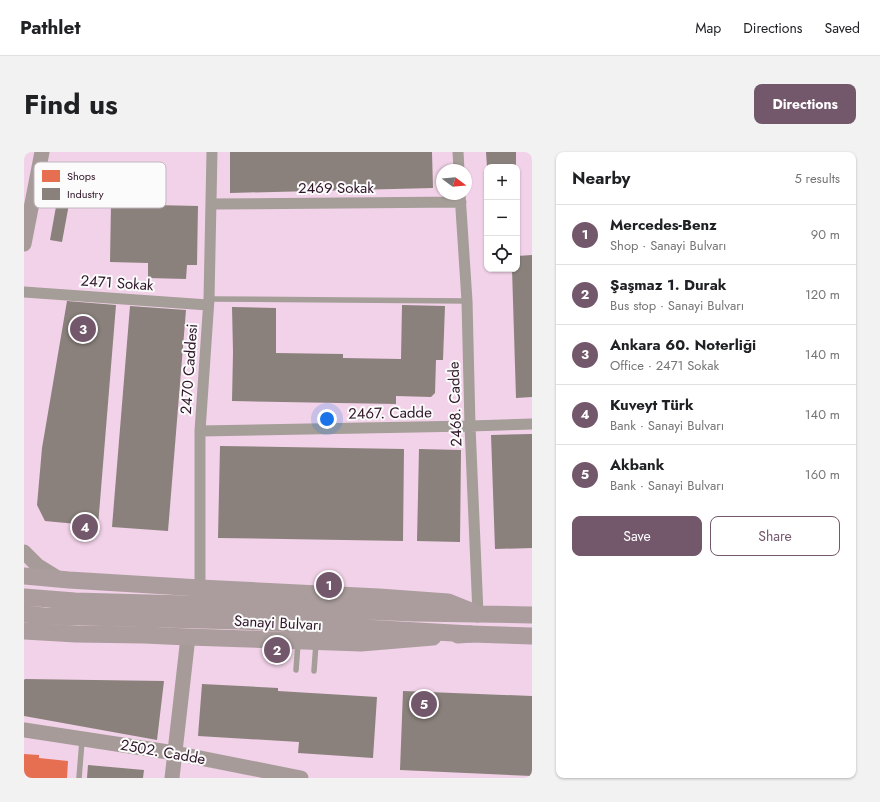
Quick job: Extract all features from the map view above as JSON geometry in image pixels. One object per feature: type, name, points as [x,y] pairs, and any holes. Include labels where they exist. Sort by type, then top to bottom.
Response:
[{"type":"main road","points":[[24,576],[200,588],[448,602],[478,614]]},
{"type":"main road","points":[[57,632],[45,625],[40,620],[39,610],[43,594],[59,579]]},
{"type":"main road","name":"Sanayi Bulvarı","points":[[24,597],[75,601],[532,615]]},
{"type":"main road","name":"Sanayi Bulvarı","points":[[24,614],[44,616],[240,621],[532,636]]},
{"type":"main road","points":[[28,633],[57,632],[361,643],[471,634]]},
{"type":"street","points":[[40,162],[42,152]]},
{"type":"street","name":"2470 Caddesi","points":[[200,588],[200,431],[209,302],[212,152]]},
{"type":"street","points":[[458,152],[459,164]]},
{"type":"street","points":[[24,244],[34,193]]},
{"type":"street","name":"2469 Sokak","points":[[211,204],[436,199]]},
{"type":"street","name":"2468. Cadde","points":[[461,200],[467,301],[470,426],[478,614]]},
{"type":"street","name":"2471 Sokak","points":[[24,292],[209,302]]},
{"type":"street","name":"2467. Cadde","points":[[200,431],[532,424]]},
{"type":"street","points":[[24,552],[38,566],[59,579]]},
{"type":"street","points":[[172,778],[188,637]]},
{"type":"street","name":"2502. Cadde","points":[[24,730],[175,753],[301,778]]},
{"type":"lane","points":[[209,302],[467,301]]},
{"type":"lane","points":[[296,670],[298,641]]},
{"type":"lane","points":[[314,671],[316,641]]},
{"type":"lane","points":[[79,778],[82,738]]},
{"type":"building: Shops","points":[[24,754],[39,755],[39,758],[68,761],[67,778],[24,778]]},
{"type":"building: Industry","points":[[230,152],[432,152],[433,188],[230,193]]},
{"type":"building: Industry","points":[[486,152],[516,152],[516,164],[487,164]]},
{"type":"building: Industry","points":[[166,205],[198,206],[197,265],[187,265],[186,279],[148,278],[148,263],[110,262],[111,208],[166,208]]},
{"type":"building: Industry","points":[[56,208],[68,208],[62,242],[50,240]]},
{"type":"building: Industry","points":[[532,255],[532,397],[516,398],[512,272],[520,272],[520,256]]},
{"type":"building: Industry","points":[[67,301],[116,305],[98,526],[45,521],[37,505],[42,448]]},
{"type":"building: Industry","points":[[402,305],[445,306],[443,360],[436,360],[435,393],[431,397],[396,396],[396,404],[232,401],[232,307],[276,308],[276,353],[343,354],[343,358],[401,359]]},
{"type":"building: Industry","points":[[130,306],[186,310],[168,531],[112,527]]},
{"type":"building: Industry","points":[[532,434],[532,548],[495,549],[491,435]]},
{"type":"building: Industry","points":[[220,446],[404,449],[403,541],[218,538]]},
{"type":"building: Industry","points":[[419,449],[461,450],[460,542],[417,541]]},
{"type":"building: Industry","points":[[25,679],[164,681],[157,740],[24,716]]},
{"type":"building: Industry","points":[[202,684],[278,688],[278,691],[377,697],[373,758],[298,753],[299,742],[198,736]]},
{"type":"building: Industry","points":[[403,691],[532,696],[532,776],[400,770]]},
{"type":"building: Industry","points":[[88,765],[144,770],[143,778],[87,778]]},
{"type":"place","name":"Ankara 60. Noterliği","points":[[83,329]]},
{"type":"place","name":"Kuveyt Türk","points":[[85,527]]},
{"type":"place","name":"Mercedes-Benz","points":[[329,585]]},
{"type":"place","name":"Şaşmaz 1. Durak","points":[[277,650]]},
{"type":"place","name":"Akbank","points":[[424,704]]}]
